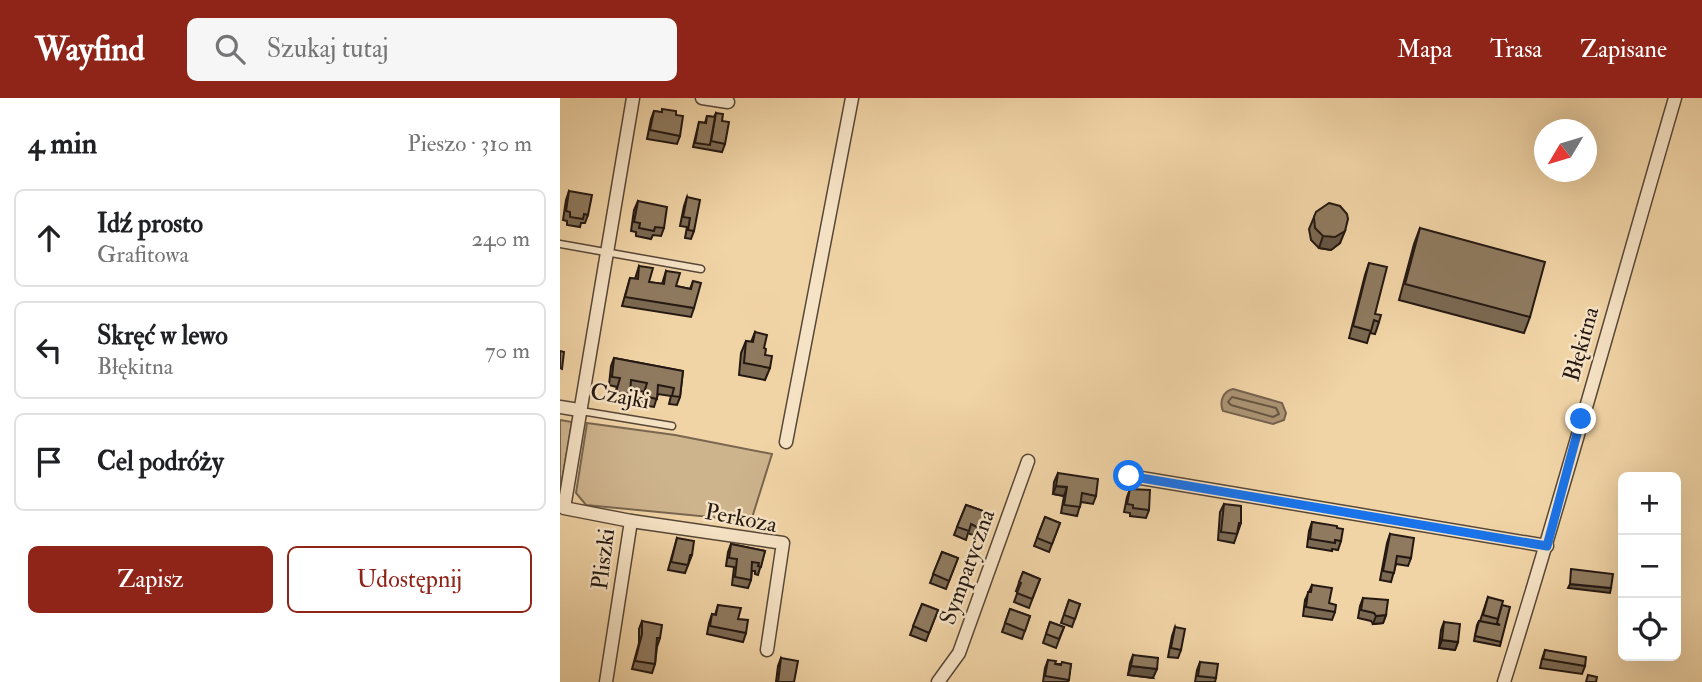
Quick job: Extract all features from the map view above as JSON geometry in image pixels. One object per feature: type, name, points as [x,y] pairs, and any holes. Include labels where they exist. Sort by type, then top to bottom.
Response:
[{"type":"street","points":[[579,410],[633,98]]},
{"type":"street","points":[[702,98],[728,102]]},
{"type":"street","points":[[786,442],[852,98]]},
{"type":"street","name":"Błękitna","points":[[1504,682],[1547,546],[1675,98]]},
{"type":"street","name":"Czajki","points":[[560,407],[579,410]]},
{"type":"street","name":"Pliszki","points":[[579,410],[564,508],[631,521],[606,682]]},
{"type":"street","name":"Sympatyczna","points":[[938,682],[959,653],[1028,461]]},
{"type":"street","points":[[1129,476],[1547,546]]},
{"type":"street","name":"Perkoza","points":[[631,521],[783,543],[767,650]]},
{"type":"lane","points":[[560,244],[701,269]]},
{"type":"lane","name":"Czajki","points":[[579,410],[672,426]]},
{"type":"shaded area","points":[[560,420],[572,422],[560,492]]},
{"type":"shaded area","points":[[587,423],[675,435],[772,454],[751,521],[586,505],[576,493]]},
{"type":"water","points":[[1233,389],[1282,403],[1286,413],[1284,420],[1273,424],[1223,411],[1223,397]]},
{"type":"building","points":[[662,109],[676,111],[676,115],[683,116],[680,136],[650,130],[654,111],[662,112]]},
{"type":"building","points":[[716,113],[723,114],[722,121],[729,122],[725,144],[711,141]]},
{"type":"building","points":[[707,116],[715,117],[710,145],[695,143],[699,122],[706,123]]},
{"type":"building","points":[[569,191],[592,195],[588,215],[584,214],[583,219],[570,217],[570,212],[566,211]]},
{"type":"building","points":[[687,197],[700,200],[694,231],[688,230],[690,218],[683,217]]},
{"type":"building","points":[[638,201],[667,207],[664,228],[655,227],[654,231],[639,228],[640,223],[634,222]]},
{"type":"building","points":[[1329,203],[1340,206],[1348,219],[1345,231],[1335,237],[1323,236],[1315,228],[1316,212]]},
{"type":"building","points":[[1420,228],[1545,262],[1530,317],[1405,284]]},
{"type":"building","points":[[1369,263],[1387,267],[1375,314],[1381,315],[1379,322],[1374,320],[1371,331],[1353,326]]},
{"type":"building","points":[[639,266],[653,268],[649,282],[664,284],[666,271],[680,273],[676,286],[691,289],[693,281],[701,283],[694,308],[625,297],[630,278],[638,279]]},
{"type":"building","points":[[755,332],[767,335],[764,348],[765,355],[772,356],[770,368],[744,363],[746,341],[753,342]]},
{"type":"building","points":[[560,351],[564,352],[562,369],[560,368]]},
{"type":"building","points":[[614,358],[683,371],[680,397],[672,396],[674,388],[658,385],[657,399],[643,396],[647,383],[631,380],[630,394],[616,392],[620,378],[612,377]]},
{"type":"building","points":[[1058,473],[1098,479],[1096,496],[1082,493],[1080,507],[1064,505],[1067,487],[1056,486]]},
{"type":"building","points":[[1130,489],[1150,490],[1149,510],[1133,508],[1133,505],[1127,504]]},
{"type":"building","points":[[1224,504],[1241,506],[1241,523],[1237,534],[1221,532]]},
{"type":"building","points":[[966,505],[989,513],[983,530],[971,524],[969,531],[957,527]]},
{"type":"building","points":[[1045,517],[1060,523],[1052,544],[1037,538]]},
{"type":"building","points":[[1312,522],[1343,529],[1341,541],[1335,540],[1335,543],[1310,539]]},
{"type":"building","points":[[1390,534],[1414,538],[1411,558],[1397,556],[1394,573],[1383,571]]},
{"type":"building","points":[[677,538],[694,541],[688,565],[671,562]]},
{"type":"building","points":[[731,544],[765,551],[761,567],[758,566],[759,563],[752,562],[751,580],[735,577],[737,559],[729,558]]},
{"type":"building","points":[[942,552],[958,558],[949,581],[933,574]]},
{"type":"building","points":[[1571,569],[1613,574],[1611,588],[1570,584]]},
{"type":"building","points":[[1023,572],[1040,579],[1032,599],[1017,593]]},
{"type":"building","points":[[1312,585],[1332,588],[1329,603],[1336,605],[1335,612],[1306,607]]},
{"type":"building","points":[[1488,597],[1503,601],[1498,619],[1483,615]]},
{"type":"building","points":[[1363,598],[1388,600],[1386,615],[1376,616],[1361,610]]},
{"type":"building","points":[[1069,600],[1080,604],[1075,619],[1064,615]]},
{"type":"building","points":[[922,604],[938,610],[929,633],[913,626]]},
{"type":"building","points":[[718,605],[741,608],[738,619],[748,620],[746,633],[710,626],[712,614],[716,615]]},
{"type":"building","points":[[1502,605],[1510,607],[1501,642],[1475,636],[1479,621],[1500,625],[1497,623]]},
{"type":"building","points":[[1010,609],[1030,616],[1025,631],[1005,623]]},
{"type":"building","points":[[642,621],[662,625],[660,638],[657,638],[655,664],[635,661],[642,634]]},
{"type":"building","points":[[1050,622],[1064,627],[1059,639],[1046,634]]},
{"type":"building","points":[[1444,622],[1460,624],[1458,642],[1442,640]]},
{"type":"building","points":[[1175,627],[1185,629],[1181,650],[1171,648]]},
{"type":"building","points":[[1545,650],[1586,657],[1585,666],[1543,659]]},
{"type":"building","points":[[1133,655],[1158,658],[1157,669],[1131,666]]},
{"type":"building","points":[[781,658],[798,661],[794,682],[778,682]]},
{"type":"building","points":[[1048,660],[1056,661],[1055,664],[1071,664],[1069,680],[1045,676]]},
{"type":"building","points":[[1200,662],[1218,664],[1216,678],[1198,676]]},
{"type":"building","points":[[1588,675],[1597,677],[1596,682],[1586,682]]},
{"type":"route","points":[[1129,476],[1547,546],[1581,419]]}]
